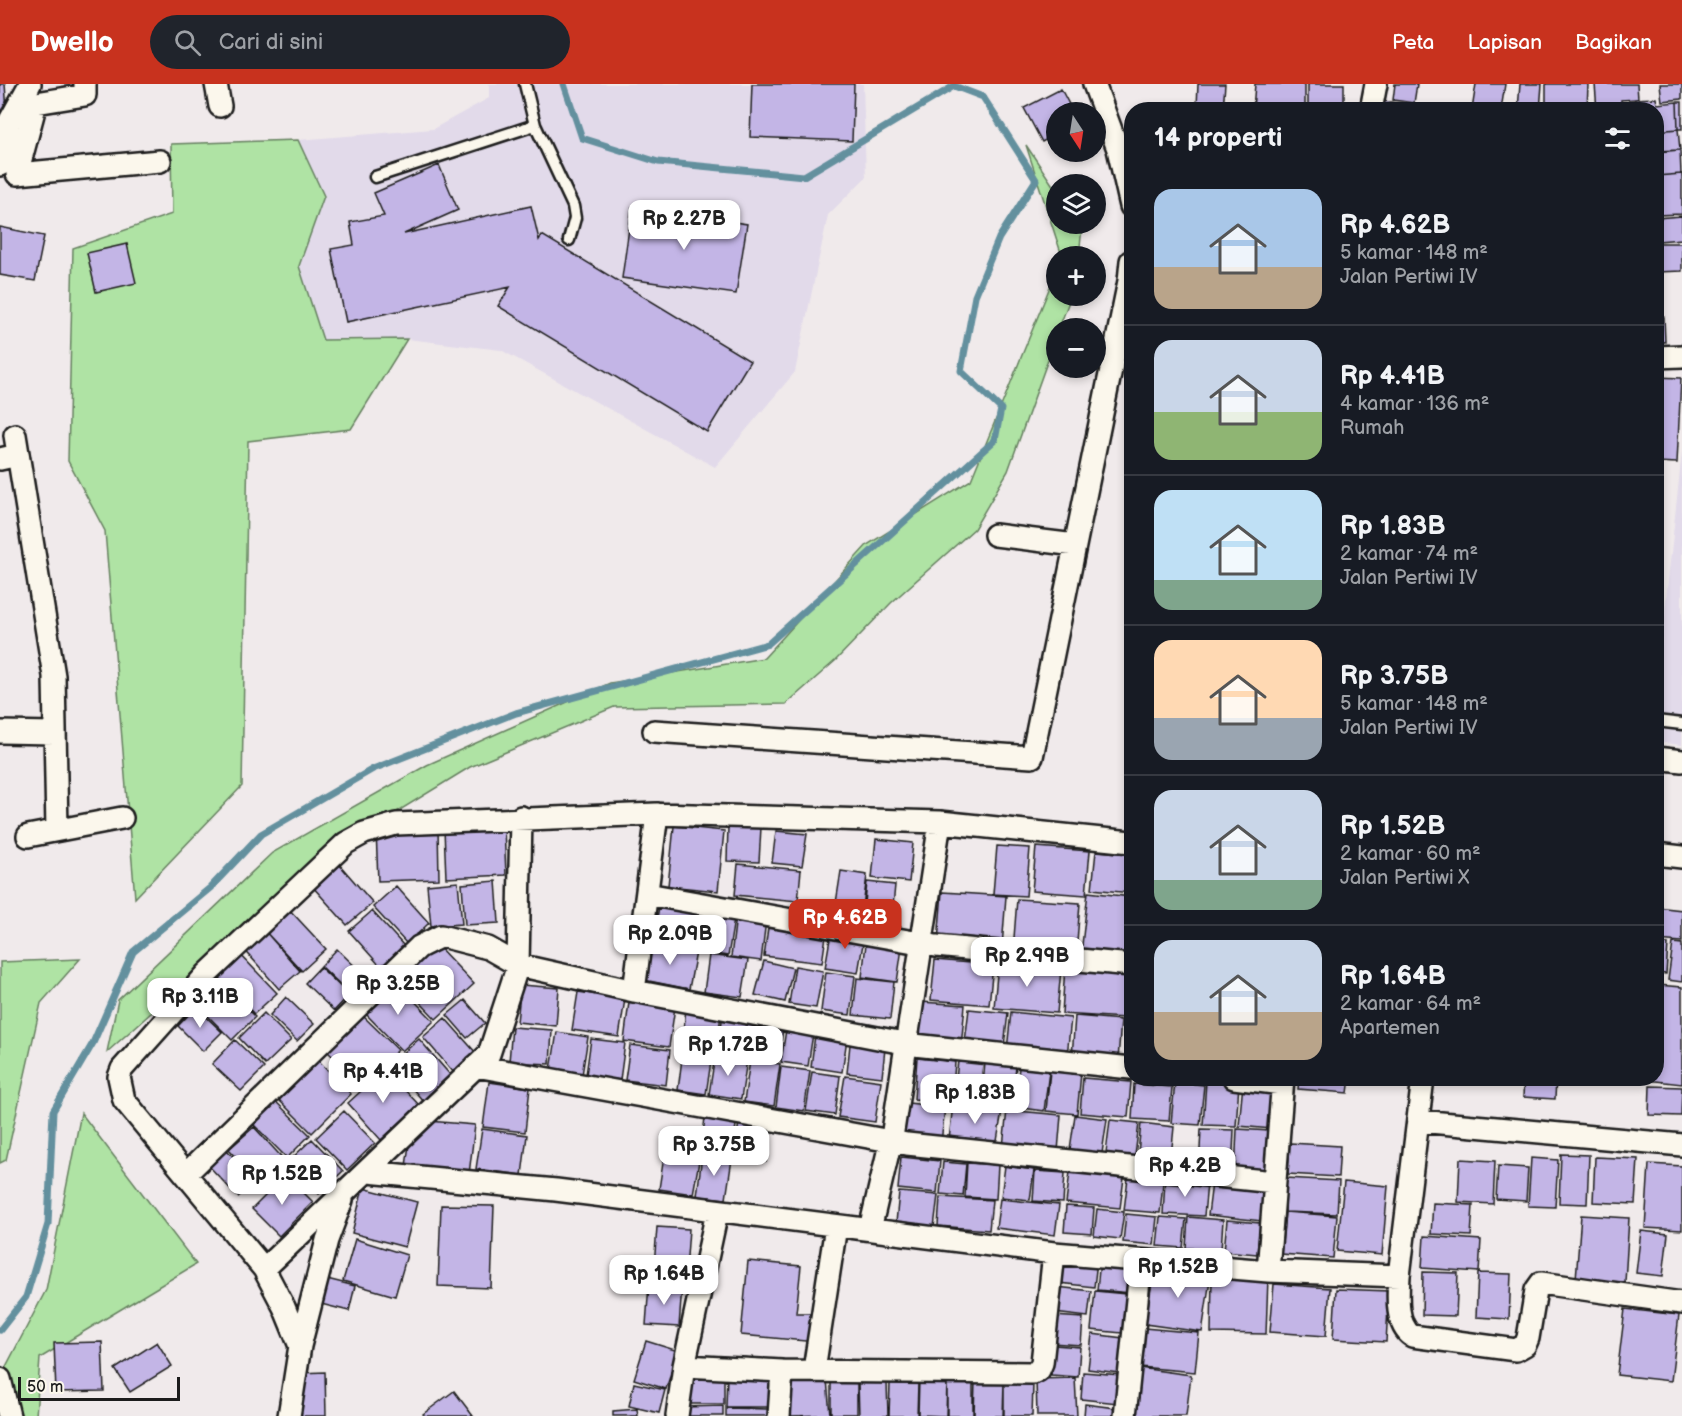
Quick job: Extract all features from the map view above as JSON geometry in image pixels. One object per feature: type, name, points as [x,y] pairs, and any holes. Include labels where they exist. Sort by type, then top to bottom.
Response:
[{"type":"street","points":[[0,165],[9,122],[30,84]]},
{"type":"street","points":[[85,84],[85,95],[36,103],[16,174],[160,161]]},
{"type":"street","points":[[216,84],[220,106]]},
{"type":"street","points":[[1094,84],[1118,149],[1124,175]]},
{"type":"street","points":[[1373,102],[1376,84]]},
{"type":"street","points":[[654,730],[1032,757],[1124,296]]},
{"type":"street","points":[[1664,357],[1682,356]]},
{"type":"street","points":[[10,447],[54,676],[57,830]]},
{"type":"street","points":[[995,535],[1075,545]]},
{"type":"street","points":[[0,732],[54,733]]},
{"type":"street","points":[[1664,759],[1682,761]]},
{"type":"street","points":[[634,991],[657,814]]},
{"type":"street","points":[[300,1346],[284,1307],[264,1269],[187,1173],[124,1100],[119,1077],[122,1069],[187,994],[329,857],[355,838],[396,824],[521,817],[657,814],[940,822],[1124,841]]},
{"type":"street","points":[[264,1269],[477,1066],[492,1047],[518,964],[521,817]]},
{"type":"street","points":[[28,836],[122,818]]},
{"type":"street","points":[[870,1229],[891,1140],[940,822]]},
{"type":"street","points":[[1664,855],[1682,857]]},
{"type":"street","points":[[647,894],[922,942],[1124,963]]},
{"type":"street","points":[[187,1173],[431,939],[441,936],[488,948],[518,964],[634,991],[906,1043],[1124,1067]]},
{"type":"street","points":[[477,1066],[891,1140],[1274,1182]]},
{"type":"street","points":[[1268,1271],[1283,1086]]},
{"type":"street","points":[[1422,1086],[1399,1276],[1398,1296],[1402,1323],[1406,1331],[1412,1336],[1515,1350],[1525,1345],[1528,1338],[1536,1290],[1541,1283],[1682,1303]]},
{"type":"street","points":[[1419,1122],[1682,1145]]},
{"type":"street","points":[[368,1172],[556,1190],[1054,1253],[1268,1271],[1399,1276]]},
{"type":"street","points":[[289,1416],[300,1346],[327,1240],[346,1191]]},
{"type":"street","points":[[677,1416],[684,1366],[717,1212]]},
{"type":"street","points":[[814,1370],[836,1226]]},
{"type":"street","points":[[684,1366],[782,1371],[1033,1373],[1039,1370],[1042,1363],[1054,1253]]},
{"type":"street","points":[[1125,1416],[1141,1261]]},
{"type":"street","points":[[779,1416],[782,1371]]},
{"type":"street","points":[[0,1379],[9,1416]]},
{"type":"lane","points":[[525,84],[535,125],[573,206],[575,218],[569,240]]},
{"type":"lane","points":[[375,177],[535,125]]},
{"type":"lane","points":[[1664,722],[1682,724]]},
{"type":"shaded area","points":[[489,84],[863,84],[866,177],[828,215],[795,372],[715,467],[501,350],[407,339],[323,340],[299,266],[324,196],[298,140],[433,129],[489,98]]},
{"type":"shaded area","points":[[1682,452],[1682,745],[1664,743],[1664,617]]},
{"type":"green space","points":[[298,140],[324,196],[299,266],[323,340],[407,339],[351,429],[248,441],[242,786],[135,898],[105,531],[68,461],[73,248],[172,214],[171,144]]},
{"type":"green space","points":[[1026,145],[1046,175],[1046,207]]},
{"type":"green space","points":[[1055,234],[1081,234],[1080,246],[1059,246]]},
{"type":"green space","points":[[1046,296],[1046,306],[1067,306],[1063,318],[1046,318],[1046,365],[1008,471],[974,529],[891,603],[835,661],[786,704],[614,707],[470,767],[336,849],[107,1052],[118,1000],[272,853],[427,765],[610,683],[764,658],[867,545],[971,480]]},
{"type":"green space","points":[[80,959],[41,1003],[6,1160],[0,1163],[0,962]]},
{"type":"green space","points":[[81,1113],[196,1264],[40,1358],[36,1416],[0,1416],[0,1378],[46,1290]]},
{"type":"building","points":[[0,84],[5,84],[7,111],[0,111]]},
{"type":"building","points":[[752,84],[854,84],[852,141],[750,137]]},
{"type":"building","points":[[1198,84],[1225,84],[1224,102],[1197,102]]},
{"type":"building","points":[[1255,84],[1305,84],[1305,102],[1254,102]]},
{"type":"building","points":[[1308,84],[1344,84],[1344,102],[1308,102]]},
{"type":"building","points":[[1395,84],[1417,84],[1414,102],[1393,100]]},
{"type":"building","points":[[1476,84],[1505,84],[1502,102],[1473,102]]},
{"type":"building","points":[[1520,84],[1542,84],[1541,102],[1519,102]]},
{"type":"building","points":[[1546,84],[1588,84],[1587,102],[1546,102]]},
{"type":"building","points":[[1595,84],[1637,84],[1638,99],[1596,102]]},
{"type":"building","points":[[1660,84],[1682,84],[1682,99],[1662,101]]},
{"type":"building","points":[[1061,89],[1068,102],[1046,102],[1046,140],[1042,142],[1024,108]]},
{"type":"building","points":[[1656,98],[1657,102],[1635,102],[1635,99]]},
{"type":"building","points":[[1677,102],[1678,129],[1664,130],[1664,103]]},
{"type":"building","points":[[1677,102],[1682,102],[1682,129],[1678,129]]},
{"type":"building","points":[[1678,129],[1680,150],[1664,151],[1664,130]]},
{"type":"building","points":[[1680,150],[1681,174],[1664,175],[1664,151]]},
{"type":"building","points":[[439,165],[458,210],[404,234],[531,206],[539,240],[542,235],[750,361],[707,432],[498,306],[510,287],[346,322],[331,249],[354,245],[350,222],[384,216],[374,193]]},
{"type":"building","points":[[1682,174],[1682,214],[1664,215],[1664,175]]},
{"type":"building","points":[[632,207],[747,224],[736,294],[622,278]]},
{"type":"building","points":[[1682,216],[1682,239],[1664,240],[1664,217]]},
{"type":"building","points":[[0,227],[44,236],[35,281],[0,275]]},
{"type":"building","points":[[1664,243],[1682,243],[1682,271],[1664,272]]},
{"type":"building","points":[[127,244],[136,283],[96,292],[87,253]]},
{"type":"building","points":[[1664,377],[1681,378],[1677,463],[1664,462]]},
{"type":"building","points":[[674,826],[724,831],[718,891],[668,886]]},
{"type":"building","points":[[728,826],[761,827],[759,862],[727,861]]},
{"type":"building","points":[[504,827],[506,875],[446,878],[444,829]]},
{"type":"building","points":[[438,828],[439,879],[378,881],[376,830]]},
{"type":"building","points":[[776,831],[807,834],[802,866],[772,863]]},
{"type":"building","points":[[876,839],[913,843],[909,882],[872,878]]},
{"type":"building","points":[[997,846],[1030,848],[1026,896],[993,894]]},
{"type":"building","points":[[1036,847],[1090,851],[1086,895],[1032,891]]},
{"type":"building","points":[[1096,851],[1124,853],[1124,892],[1092,889]]},
{"type":"building","points":[[338,863],[373,903],[347,925],[312,886]]},
{"type":"building","points":[[738,864],[801,870],[798,901],[735,895]]},
{"type":"building","points":[[841,871],[867,875],[863,907],[836,903]]},
{"type":"building","points":[[496,881],[499,923],[465,925],[462,884]]},
{"type":"building","points":[[458,882],[462,924],[431,926],[427,885]]},
{"type":"building","points":[[867,882],[895,885],[892,917],[864,914]]},
{"type":"building","points":[[396,886],[429,923],[407,944],[373,907]]},
{"type":"building","points":[[942,892],[1006,896],[1002,947],[938,942]]},
{"type":"building","points":[[1088,892],[1124,896],[1124,959],[1081,954]]},
{"type":"building","points":[[1017,899],[1080,903],[1076,955],[1013,951]]},
{"type":"building","points":[[660,901],[699,908],[692,948],[653,941]]},
{"type":"building","points":[[286,906],[326,949],[302,971],[262,928]]},
{"type":"building","points":[[701,908],[735,913],[728,956],[694,951]]},
{"type":"building","points":[[1664,908],[1682,910],[1682,942],[1664,941]]},
{"type":"building","points":[[372,911],[404,946],[381,967],[349,931]]},
{"type":"building","points":[[736,916],[766,920],[761,961],[731,957]]},
{"type":"building","points":[[769,921],[827,929],[822,963],[764,956]]},
{"type":"building","points":[[832,927],[865,932],[858,973],[825,968]]},
{"type":"building","points":[[264,930],[300,971],[279,989],[243,948]]},
{"type":"building","points":[[867,936],[903,941],[897,982],[862,977]]},
{"type":"building","points":[[435,943],[474,984],[436,1019],[397,978]]},
{"type":"building","points":[[651,943],[696,952],[689,989],[644,980]]},
{"type":"building","points":[[1673,943],[1682,944],[1682,982],[1668,980]]},
{"type":"building","points":[[1664,944],[1668,944],[1666,974],[1664,974]]},
{"type":"building","points":[[337,949],[366,977],[350,994],[321,966]]},
{"type":"building","points":[[237,951],[277,993],[254,1014],[214,972]]},
{"type":"building","points":[[709,955],[748,960],[742,997],[704,992]]},
{"type":"building","points":[[935,960],[993,965],[989,1005],[931,1000]]},
{"type":"building","points":[[764,961],[793,968],[785,1002],[755,995]]},
{"type":"building","points":[[998,963],[1061,969],[1057,1013],[994,1008]]},
{"type":"building","points":[[795,966],[823,971],[816,1008],[789,1004]]},
{"type":"building","points":[[1065,966],[1124,970],[1124,1018],[1062,1014]]},
{"type":"building","points":[[320,967],[349,995],[334,1011],[305,983]]},
{"type":"building","points":[[826,972],[855,976],[850,1015],[821,1011]]},
{"type":"building","points":[[857,978],[894,982],[890,1019],[853,1015]]},
{"type":"building","points":[[395,981],[434,1021],[402,1051],[363,1011]]},
{"type":"building","points":[[223,985],[255,1017],[232,1040],[200,1008]]},
{"type":"building","points":[[521,985],[559,988],[556,1026],[517,1022]]},
{"type":"building","points":[[1664,986],[1682,987],[1682,1084],[1664,1082]]},
{"type":"building","points":[[578,992],[625,999],[619,1037],[572,1030]]},
{"type":"building","points":[[286,997],[314,1024],[297,1041],[270,1015]]},
{"type":"building","points":[[465,1000],[485,1023],[467,1038],[447,1015]]},
{"type":"building","points":[[629,1002],[675,1007],[669,1047],[624,1041]]},
{"type":"building","points":[[921,1002],[965,1005],[961,1047],[918,1043]]},
{"type":"building","points":[[196,1007],[222,1032],[203,1051],[178,1026]]},
{"type":"building","points":[[686,1008],[721,1012],[717,1052],[682,1049]]},
{"type":"building","points":[[969,1009],[1008,1013],[1003,1054],[964,1050]]},
{"type":"building","points":[[1011,1012],[1071,1018],[1067,1056],[1007,1050]]},
{"type":"building","points":[[264,1013],[291,1040],[265,1065],[239,1038]]},
{"type":"building","points":[[723,1013],[754,1017],[750,1055],[718,1052]]},
{"type":"building","points":[[362,1015],[398,1050],[363,1086],[327,1051]]},
{"type":"building","points":[[1075,1016],[1121,1020],[1118,1060],[1072,1057]]},
{"type":"building","points":[[445,1018],[477,1054],[455,1074],[423,1037]]},
{"type":"building","points":[[756,1019],[784,1023],[778,1061],[750,1057]]},
{"type":"building","points":[[787,1023],[814,1027],[808,1066],[781,1062]]},
{"type":"building","points":[[512,1027],[552,1030],[550,1064],[509,1062]]},
{"type":"building","points":[[816,1027],[848,1032],[842,1072],[811,1067]]},
{"type":"building","points":[[557,1032],[588,1037],[582,1075],[551,1070]]},
{"type":"building","points":[[851,1035],[886,1039],[882,1077],[847,1073]]},
{"type":"building","points":[[419,1039],[452,1077],[424,1102],[391,1064]]},
{"type":"building","points":[[591,1039],[625,1043],[620,1080],[586,1075]]},
{"type":"building","points":[[235,1040],[264,1068],[241,1091],[212,1064]]},
{"type":"building","points":[[630,1045],[670,1050],[666,1085],[625,1080]]},
{"type":"building","points":[[683,1051],[712,1055],[706,1094],[678,1090]]},
{"type":"building","points":[[314,1056],[351,1094],[312,1133],[273,1094]]},
{"type":"building","points":[[715,1056],[747,1060],[741,1099],[709,1094]]},
{"type":"building","points":[[917,1058],[955,1062],[952,1102],[914,1099]]},
{"type":"building","points":[[750,1060],[780,1064],[774,1106],[744,1102]]},
{"type":"building","points":[[958,1061],[983,1064],[979,1099],[954,1097]]},
{"type":"building","points":[[985,1063],[1016,1066],[1012,1109],[981,1106]]},
{"type":"building","points":[[781,1067],[810,1071],[804,1111],[776,1107]]},
{"type":"building","points":[[1019,1068],[1049,1071],[1044,1111],[1014,1107]]},
{"type":"building","points":[[385,1069],[419,1105],[381,1140],[348,1103]]},
{"type":"building","points":[[1050,1071],[1081,1073],[1077,1114],[1046,1111]]},
{"type":"building","points":[[812,1072],[840,1076],[835,1115],[806,1111]]},
{"type":"building","points":[[845,1076],[881,1081],[875,1122],[838,1117]]},
{"type":"building","points":[[1083,1078],[1124,1081],[1124,1086],[1131,1086],[1128,1117],[1080,1113]]},
{"type":"building","points":[[489,1082],[530,1088],[525,1132],[483,1127]]},
{"type":"building","points":[[1134,1086],[1172,1087],[1169,1121],[1132,1119]]},
{"type":"building","points":[[1175,1086],[1204,1086],[1200,1125],[1171,1123]]},
{"type":"building","points":[[1206,1086],[1239,1086],[1236,1126],[1203,1125]]},
{"type":"building","points":[[1243,1086],[1275,1087],[1272,1129],[1239,1126]]},
{"type":"building","points":[[1298,1086],[1349,1086],[1348,1093],[1298,1089]]},
{"type":"building","points":[[1524,1086],[1556,1086],[1555,1099],[1523,1097]]},
{"type":"building","points":[[1650,1086],[1682,1087],[1681,1116],[1649,1115]]},
{"type":"building","points":[[271,1097],[310,1135],[287,1158],[249,1120]]},
{"type":"building","points":[[908,1103],[945,1107],[941,1143],[904,1138]]},
{"type":"building","points":[[953,1104],[1002,1111],[996,1147],[949,1140]]},
{"type":"building","points":[[1007,1110],[1061,1115],[1058,1151],[1003,1147]]},
{"type":"building","points":[[344,1111],[375,1143],[347,1170],[316,1138]]},
{"type":"building","points":[[706,1111],[737,1115],[733,1151],[701,1148]]},
{"type":"building","points":[[740,1115],[772,1119],[766,1162],[734,1157]]},
{"type":"building","points":[[1075,1115],[1107,1119],[1101,1160],[1069,1156]]},
{"type":"building","points":[[1110,1120],[1139,1123],[1134,1164],[1105,1161]]},
{"type":"building","points":[[429,1121],[475,1125],[469,1174],[406,1166],[410,1138]]},
{"type":"building","points":[[1141,1123],[1174,1127],[1170,1167],[1137,1164]]},
{"type":"building","points":[[254,1127],[288,1164],[264,1187],[229,1149]]},
{"type":"building","points":[[482,1129],[527,1135],[522,1175],[476,1169]]},
{"type":"building","points":[[1201,1129],[1234,1130],[1232,1172],[1199,1170]]},
{"type":"building","points":[[1237,1129],[1270,1131],[1267,1174],[1235,1172]]},
{"type":"building","points":[[312,1139],[343,1171],[319,1194],[288,1162]]},
{"type":"building","points":[[1290,1143],[1340,1146],[1338,1177],[1288,1174]]},
{"type":"building","points":[[226,1149],[256,1181],[238,1197],[208,1165]]},
{"type":"building","points":[[665,1150],[700,1156],[693,1194],[659,1189]]},
{"type":"building","points":[[1561,1154],[1589,1155],[1587,1204],[1559,1203]]},
{"type":"building","points":[[702,1155],[732,1159],[726,1199],[697,1196]]},
{"type":"building","points":[[901,1157],[940,1161],[937,1193],[898,1189]]},
{"type":"building","points":[[1595,1157],[1638,1159],[1635,1204],[1593,1202]]},
{"type":"building","points":[[1531,1158],[1558,1160],[1555,1207],[1528,1206]]},
{"type":"building","points":[[1460,1159],[1495,1161],[1493,1204],[1458,1202]]},
{"type":"building","points":[[943,1162],[966,1164],[963,1196],[940,1194]]},
{"type":"building","points":[[967,1163],[998,1165],[996,1199],[965,1197]]},
{"type":"building","points":[[1649,1164],[1682,1166],[1682,1230],[1645,1228]]},
{"type":"building","points":[[1005,1166],[1034,1170],[1030,1200],[1001,1197]]},
{"type":"building","points":[[1498,1166],[1528,1168],[1526,1201],[1496,1199]]},
{"type":"building","points":[[1035,1171],[1065,1173],[1063,1203],[1033,1201]]},
{"type":"building","points":[[1070,1172],[1124,1178],[1120,1208],[1066,1203]]},
{"type":"building","points":[[286,1175],[313,1202],[279,1236],[252,1209]]},
{"type":"building","points":[[1128,1178],[1163,1182],[1160,1213],[1124,1210]]},
{"type":"building","points":[[1286,1178],[1339,1181],[1337,1214],[1285,1212]]},
{"type":"building","points":[[1165,1180],[1207,1183],[1204,1216],[1163,1214]]},
{"type":"building","points":[[1344,1182],[1388,1186],[1382,1255],[1337,1251]]},
{"type":"building","points":[[1212,1183],[1266,1188],[1262,1221],[1208,1215]]},
{"type":"building","points":[[363,1188],[417,1202],[405,1247],[352,1233]]},
{"type":"building","points":[[899,1192],[938,1195],[934,1227],[896,1223]]},
{"type":"building","points":[[940,1197],[992,1200],[989,1230],[938,1226]]},
{"type":"building","points":[[1000,1199],[1059,1205],[1055,1235],[996,1228]]},
{"type":"building","points":[[1433,1203],[1473,1205],[1471,1236],[1431,1234]]},
{"type":"building","points":[[441,1205],[494,1206],[491,1288],[438,1286]]},
{"type":"building","points":[[1066,1206],[1094,1208],[1092,1234],[1064,1232]]},
{"type":"building","points":[[1097,1209],[1124,1212],[1120,1239],[1094,1236]]},
{"type":"building","points":[[1285,1212],[1337,1216],[1333,1258],[1281,1254]]},
{"type":"building","points":[[1126,1214],[1157,1217],[1154,1245],[1123,1242]]},
{"type":"building","points":[[1581,1215],[1629,1218],[1625,1282],[1576,1279]]},
{"type":"building","points":[[1160,1217],[1186,1219],[1183,1248],[1157,1246]]},
{"type":"building","points":[[1188,1217],[1223,1220],[1221,1250],[1186,1248]]},
{"type":"building","points":[[1227,1220],[1260,1223],[1257,1254],[1224,1251]]},
{"type":"building","points":[[657,1227],[689,1229],[686,1270],[654,1267]]},
{"type":"building","points":[[1641,1231],[1668,1234],[1663,1276],[1636,1273]]},
{"type":"building","points":[[1424,1236],[1481,1240],[1479,1272],[1422,1268]]},
{"type":"building","points":[[355,1239],[407,1255],[395,1296],[343,1281]]},
{"type":"building","points":[[1062,1257],[1097,1261],[1094,1287],[1059,1283]]},
{"type":"building","points":[[1100,1260],[1135,1263],[1132,1293],[1097,1290]]},
{"type":"building","points":[[748,1261],[801,1266],[796,1313],[819,1313],[816,1342],[741,1335]]},
{"type":"building","points":[[1155,1265],[1211,1273],[1202,1332],[1145,1324]]},
{"type":"building","points":[[1423,1272],[1458,1273],[1456,1316],[1422,1315]]},
{"type":"building","points":[[1478,1273],[1511,1274],[1509,1319],[1476,1317]]},
{"type":"building","points":[[1212,1276],[1268,1277],[1266,1334],[1211,1333]]},
{"type":"building","points":[[323,1278],[355,1286],[349,1311],[317,1303]]},
{"type":"building","points":[[649,1284],[682,1286],[679,1327],[646,1325]]},
{"type":"building","points":[[1274,1284],[1330,1288],[1326,1336],[1270,1332]]},
{"type":"building","points":[[1057,1287],[1091,1291],[1088,1317],[1054,1313]]},
{"type":"building","points":[[1336,1289],[1389,1291],[1386,1342],[1333,1339]]},
{"type":"building","points":[[1095,1291],[1126,1294],[1122,1333],[1091,1330]]},
{"type":"building","points":[[1625,1309],[1679,1315],[1671,1381],[1617,1375]]},
{"type":"building","points":[[1053,1316],[1083,1318],[1081,1345],[1051,1343]]},
{"type":"building","points":[[1144,1328],[1199,1333],[1195,1372],[1140,1367]]},
{"type":"building","points":[[1092,1334],[1123,1338],[1119,1373],[1088,1369]]},
{"type":"building","points":[[646,1341],[678,1351],[666,1389],[634,1379]]},
{"type":"building","points":[[102,1342],[104,1391],[56,1392],[54,1343]]},
{"type":"building","points":[[157,1342],[172,1366],[130,1392],[115,1369]]},
{"type":"building","points":[[1054,1345],[1080,1347],[1078,1377],[1051,1375]]},
{"type":"building","points":[[1139,1368],[1191,1375],[1186,1416],[1134,1416]]},
{"type":"building","points":[[325,1372],[326,1416],[301,1416],[301,1373]]},
{"type":"building","points":[[1083,1372],[1121,1375],[1118,1403],[1081,1399]]},
{"type":"building","points":[[685,1375],[724,1376],[724,1404],[685,1404]]},
{"type":"building","points":[[727,1376],[770,1376],[769,1407],[726,1407]]},
{"type":"building","points":[[831,1378],[857,1378],[857,1414],[831,1414]]},
{"type":"building","points":[[1075,1378],[1077,1416],[1037,1416],[1036,1379]]},
{"type":"building","points":[[827,1379],[830,1415],[788,1416],[787,1381]]},
{"type":"building","points":[[919,1379],[947,1380],[946,1416],[918,1415]]},
{"type":"building","points":[[975,1381],[1004,1382],[1003,1416],[974,1416]]},
{"type":"building","points":[[887,1382],[888,1416],[859,1416],[858,1383]]},
{"type":"building","points":[[634,1383],[665,1390],[659,1413],[629,1406]]},
{"type":"building","points":[[890,1383],[918,1383],[917,1416],[889,1416]]},
{"type":"building","points":[[947,1383],[973,1384],[973,1416],[947,1416]]},
{"type":"building","points":[[1004,1384],[1033,1384],[1032,1416],[1004,1416]]},
{"type":"building","points":[[454,1391],[473,1416],[425,1416],[423,1414]]},
{"type":"building","points":[[1085,1404],[1115,1408],[1114,1416],[1084,1416]]},
{"type":"building","points":[[723,1406],[723,1416],[685,1416],[685,1407]]},
{"type":"building","points":[[726,1408],[769,1409],[769,1416],[726,1416]]},
{"type":"building","points":[[637,1409],[638,1416],[613,1416],[613,1411]]},
{"type":"waterway","points":[[0,1330],[26,1297],[48,1224],[53,1111],[93,1043],[133,952],[210,888],[261,834],[373,769],[516,713],[768,644],[995,440],[1001,409],[961,371],[975,296],[999,238],[1036,180],[983,97],[954,86],[804,176],[658,162],[582,138],[564,84]]}]
